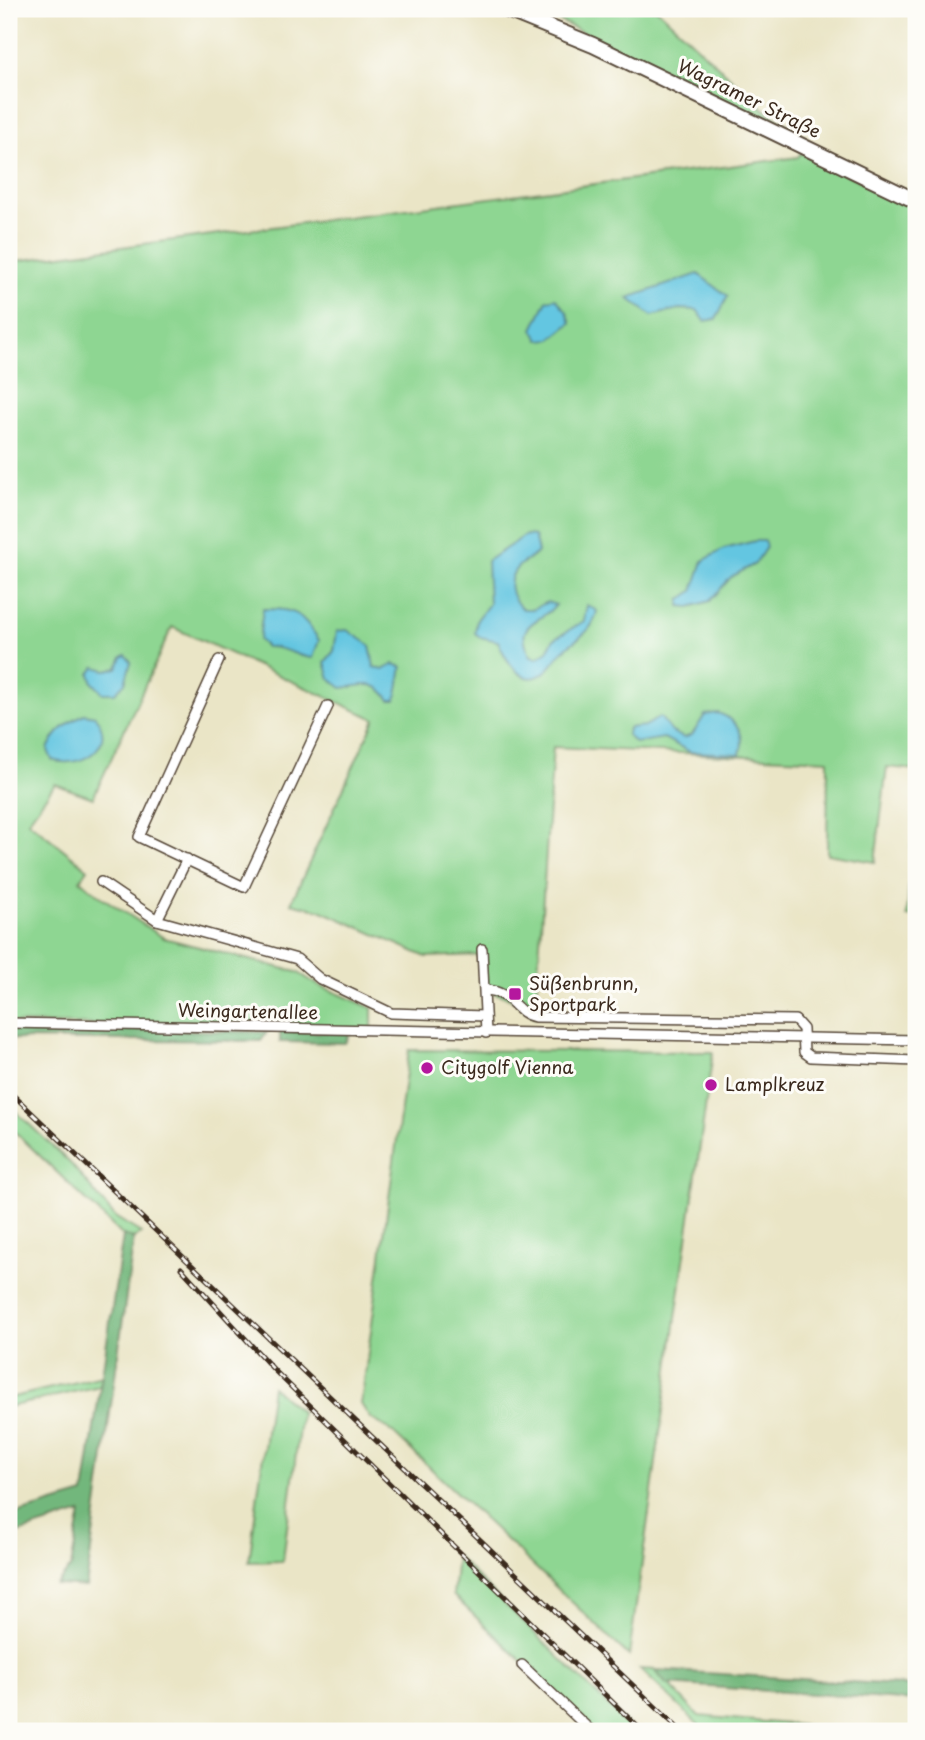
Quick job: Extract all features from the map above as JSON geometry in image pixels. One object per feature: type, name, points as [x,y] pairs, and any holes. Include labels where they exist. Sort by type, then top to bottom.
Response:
[{"type":"main road","name":"Wagramer Straße","points":[[505,9],[564,32],[916,201]]},
{"type":"main road","name":"Wagramer Straße","points":[[525,9],[564,32]]},
{"type":"street","points":[[219,660],[139,837],[244,887],[328,706]]},
{"type":"street","points":[[157,920],[187,859]]},
{"type":"street","name":"Weingartenallee","points":[[101,882],[157,920],[297,959],[320,979],[391,1013],[485,1016]]},
{"type":"street","points":[[482,950],[486,1032]]},
{"type":"street","points":[[485,990],[507,995],[521,1012],[535,1017],[795,1020],[802,1026],[804,1052],[816,1058],[916,1061]]},
{"type":"street","points":[[726,1035],[727,1019]]},
{"type":"street","name":"Weingartenallee","points":[[9,1023],[916,1040]]},
{"type":"street","points":[[523,1665],[592,1731]]},
{"type":"green space","points":[[535,9],[657,9],[764,109],[798,132],[795,135]]},
{"type":"green space","points":[[801,153],[916,207],[916,770],[887,767],[875,862],[827,854],[828,760],[553,747],[535,1017],[510,998],[485,990],[482,955],[426,957],[320,910],[291,903],[375,719],[172,627],[93,798],[55,784],[28,821],[88,869],[80,880],[164,938],[297,972],[318,985],[372,1008],[372,1030],[9,1023],[9,262],[798,157]]},
{"type":"green space","points":[[916,814],[916,917],[907,916]]},
{"type":"green space","points":[[9,1027],[267,1032],[261,1041],[9,1039]]},
{"type":"green space","points":[[280,1031],[350,1033],[345,1043],[280,1042]]},
{"type":"green space","name":"Citygolf Vienna","points":[[409,1050],[713,1052],[629,1656],[389,1429],[370,1418],[361,1404]]},
{"type":"green space","points":[[9,1105],[71,1164],[115,1217],[141,1233],[134,1238],[123,1236],[9,1126]]},
{"type":"green space","points":[[123,1236],[134,1238],[86,1587],[56,1585],[71,1567],[81,1513],[9,1536],[9,1516],[84,1494]]},
{"type":"green space","points":[[102,1376],[100,1386],[9,1407],[9,1398]]},
{"type":"green space","points":[[272,1386],[301,1412],[283,1561],[249,1562]]},
{"type":"green space","points":[[457,1557],[634,1731],[595,1731],[453,1595]]},
{"type":"green space","points":[[640,1669],[655,1670],[699,1716],[867,1731],[705,1731]]},
{"type":"green space","points":[[655,1670],[916,1686],[916,1701],[666,1684]]},
{"type":"water","points":[[698,274],[728,296],[716,319],[705,321],[697,310],[679,309],[652,316],[628,298]]},
{"type":"water","points":[[556,298],[567,312],[571,323],[551,339],[539,340],[533,329],[547,300]]},
{"type":"water","points":[[526,535],[534,536],[538,552],[515,570],[511,582],[512,594],[523,609],[533,609],[547,602],[556,605],[526,630],[524,636],[531,656],[537,658],[548,651],[553,640],[584,621],[587,605],[597,611],[588,630],[563,651],[547,670],[537,677],[529,678],[510,663],[498,641],[480,637],[475,633],[477,620],[489,604],[487,561]]},
{"type":"water","points":[[764,541],[766,547],[755,564],[731,577],[710,601],[690,607],[680,606],[681,599],[693,591],[703,561],[724,549]]},
{"type":"water","points":[[263,609],[291,611],[302,618],[319,640],[313,658],[266,647],[259,640]]},
{"type":"water","points":[[347,630],[370,645],[374,667],[383,670],[394,664],[402,667],[396,700],[390,700],[374,686],[342,688],[330,679],[325,662],[334,651],[337,631]]},
{"type":"water","points":[[126,655],[131,662],[125,683],[115,693],[103,693],[93,683],[90,674],[95,667],[106,670],[117,668],[122,657]]},
{"type":"water","points":[[718,713],[731,720],[739,729],[742,741],[740,754],[690,752],[664,738],[635,743],[627,735],[628,728],[645,726],[660,717],[672,732],[684,738],[692,735],[705,715]]},
{"type":"water","points":[[84,714],[95,716],[101,727],[99,746],[93,753],[74,762],[52,760],[48,750],[54,738],[67,724]]},
{"type":"railway","points":[[9,1091],[681,1731]]},
{"type":"railway","points":[[181,1268],[275,1371],[642,1731]]},
{"type":"place","name":"Süßenbrunn, Sportpark","points":[[515,994]]},
{"type":"place","name":"Citygolf Vienna","points":[[427,1068]]},
{"type":"place","name":"Lamplkreuz","points":[[711,1085]]}]
